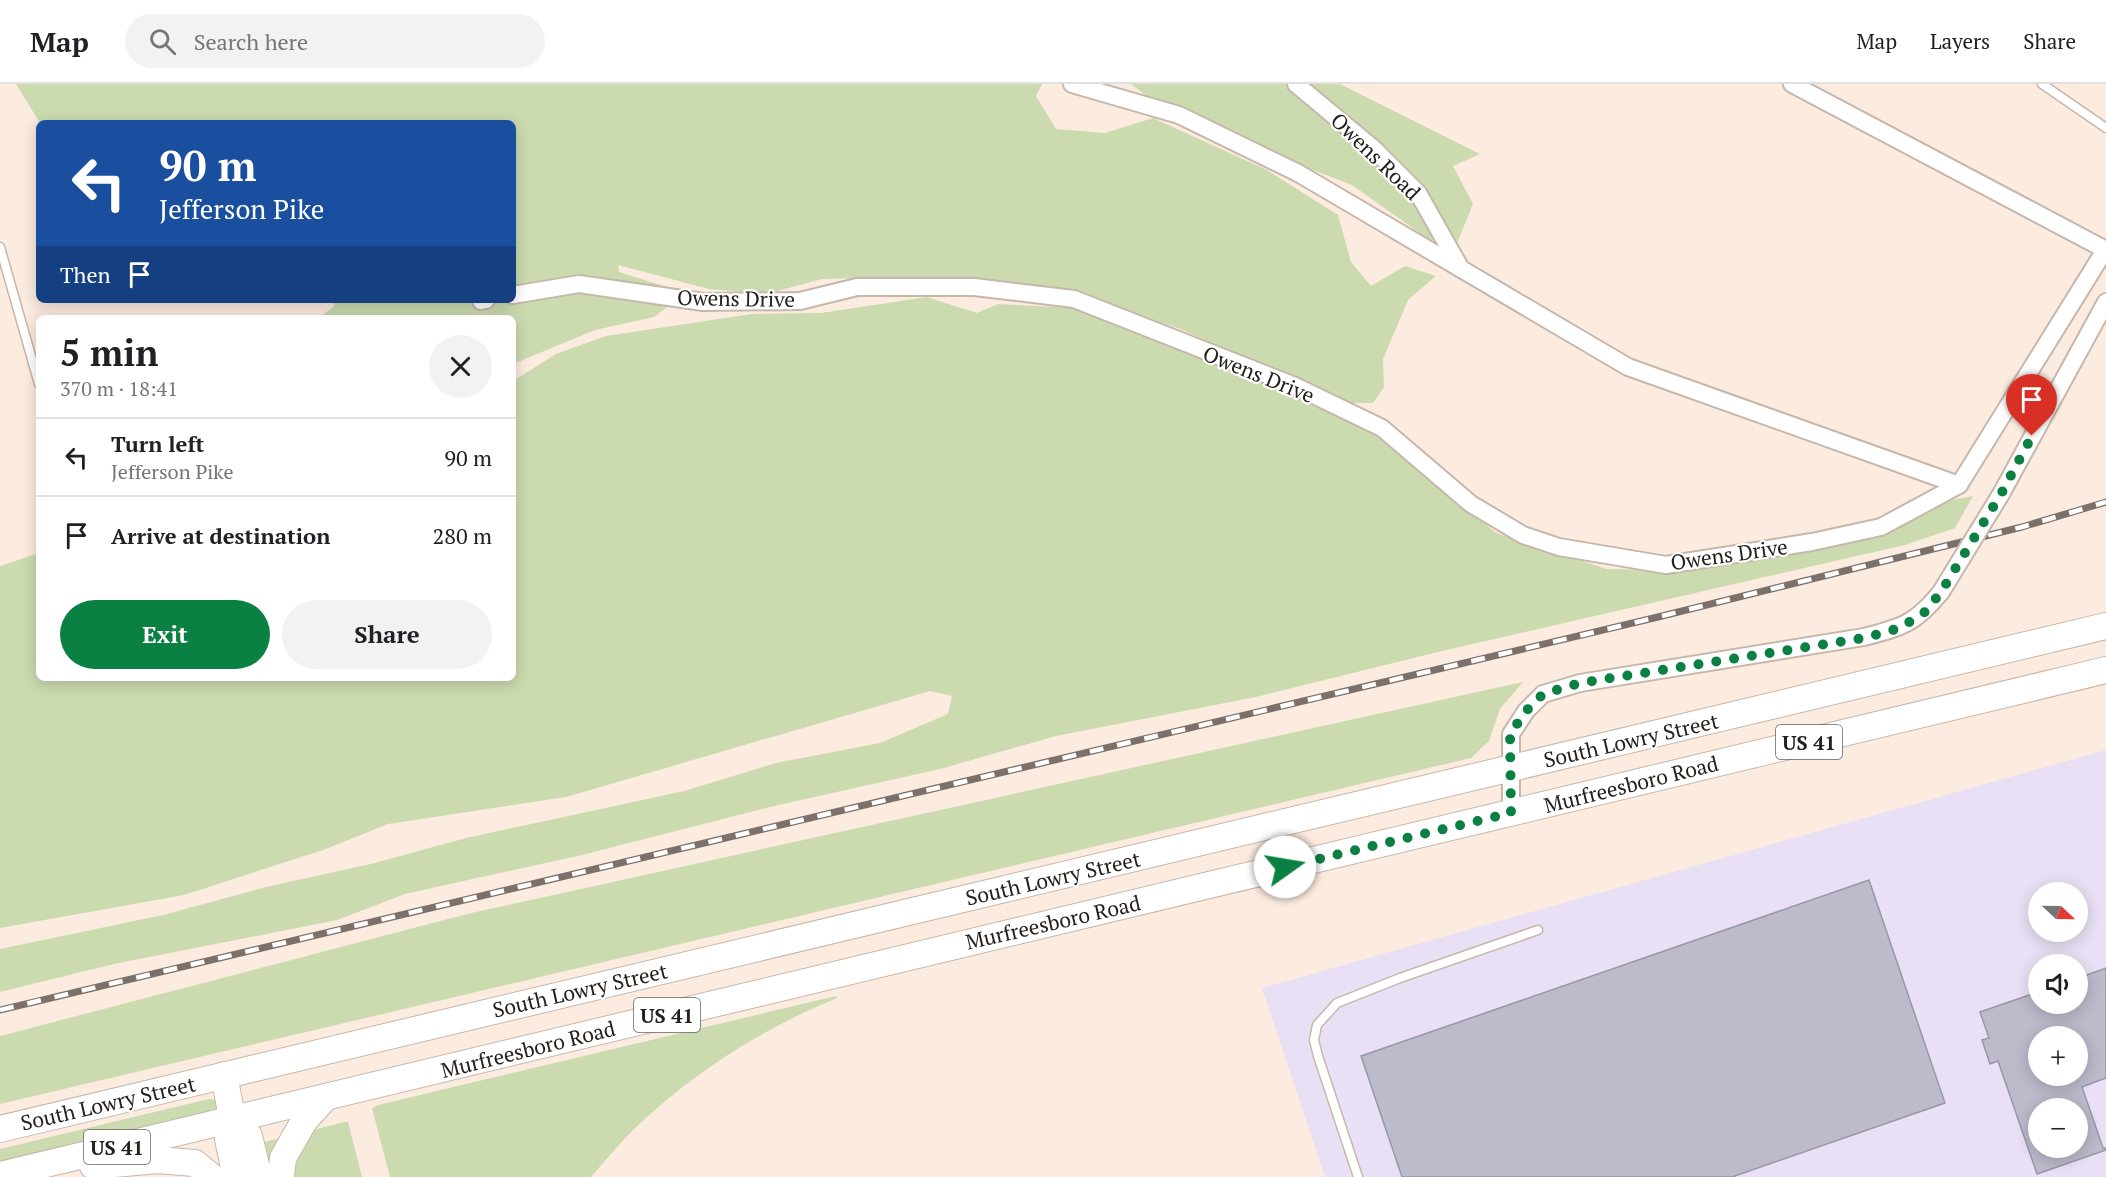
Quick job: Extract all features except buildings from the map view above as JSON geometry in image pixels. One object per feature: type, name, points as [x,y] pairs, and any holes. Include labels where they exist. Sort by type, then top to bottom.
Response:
[{"type":"main road","name":"South Lowry Street","points":[[0,1129],[2106,626]]},
{"type":"main road","name":"Murfreesboro Road","points":[[1,1175],[234,1126],[326,1097],[2106,670]]},
{"type":"main road","points":[[224,1076],[234,1126],[228,1139],[236,1177]]},
{"type":"main road","points":[[281,1177],[283,1158],[304,1121],[326,1097]]},
{"type":"main road","points":[[234,1126],[249,1136],[259,1177]]},
{"type":"main road","points":[[37,1177],[87,1167],[157,1160],[195,1163],[212,1177]]},
{"type":"main road","points":[[1,1175],[32,1177]]},
{"type":"street","points":[[1072,84],[1179,115],[1298,173],[1628,367],[1959,485]]},
{"type":"street","name":"Owens Road","points":[[1296,84],[1374,148],[1418,194],[1461,270]]},
{"type":"street","points":[[1792,84],[2106,250]]},
{"type":"street","name":"Owens Drive","points":[[516,294],[579,284],[703,302],[800,301],[857,287],[974,288],[1074,299],[1295,386],[1382,428],[1471,504],[1523,535],[1559,547],[1666,565],[1812,542],[1881,527],[1959,485],[2106,250]]},
{"type":"street","points":[[1511,813],[1510,734],[1526,711],[1543,694],[1580,683],[1864,638],[1900,628],[1925,612],[1941,592],[2001,494],[2106,302]]},
{"type":"lane","points":[[2042,84],[2106,128]]},
{"type":"lane","points":[[0,247],[36,373]]},
{"type":"lane","points":[[1358,1177],[1318,1056],[1314,1040],[1317,1025],[1337,1003],[1400,978],[1538,930]]},
{"type":"shaded area","points":[[2106,750],[2106,1177],[1325,1177],[1262,988]]},
{"type":"green space","points":[[16,84],[1042,84],[1036,96],[1056,129],[1105,133],[1153,118],[1267,170],[1338,215],[1351,262],[1371,286],[1405,266],[1436,276],[1408,300],[1383,359],[1384,387],[1373,403],[1348,403],[1178,328],[1072,295],[866,278],[822,279],[766,294],[709,289],[618,265],[619,272],[686,293],[654,317],[595,330],[516,363],[516,315],[323,315],[334,303],[516,303],[516,120],[38,120]]},
{"type":"green space","points":[[1131,84],[1340,84],[1480,154],[1453,166],[1473,204],[1457,243],[1428,239],[1352,185],[1279,157],[1144,94]]},
{"type":"green space","points":[[927,297],[977,313],[998,304],[1076,308],[1313,402],[1387,441],[1496,533],[1607,569],[1668,570],[1818,545],[1936,503],[1973,496],[1955,528],[1905,545],[1442,651],[1256,697],[1056,736],[940,769],[774,806],[582,855],[405,894],[337,920],[114,964],[0,992],[0,949],[163,915],[270,886],[371,864],[466,838],[684,791],[776,763],[880,743],[948,714],[952,696],[930,691],[566,797],[388,824],[326,849],[184,895],[0,928],[0,566],[36,554],[36,681],[516,681],[516,379],[556,354],[606,336],[752,314],[821,313]]},
{"type":"green space","points":[[1523,682],[1500,709],[1489,741],[1471,758],[0,1104],[0,1036],[471,913]]},
{"type":"green space","points":[[836,996],[837,998],[755,1038],[705,1070],[634,1129],[591,1177],[390,1177],[372,1108],[378,1105]]},
{"type":"green space","points":[[209,1099],[216,1100],[218,1104],[215,1112],[0,1164],[0,1149]]},
{"type":"green space","points":[[348,1122],[362,1177],[246,1177],[244,1147]]},
{"type":"railway","points":[[0,1010],[1658,617],[2022,527],[2106,502]]},
{"type":"route","points":[[1285,867],[1511,813],[1510,734],[1526,711],[1543,694],[1580,683],[1864,638],[1900,628],[1925,612],[1941,592],[2001,494],[2032,436]]}]
